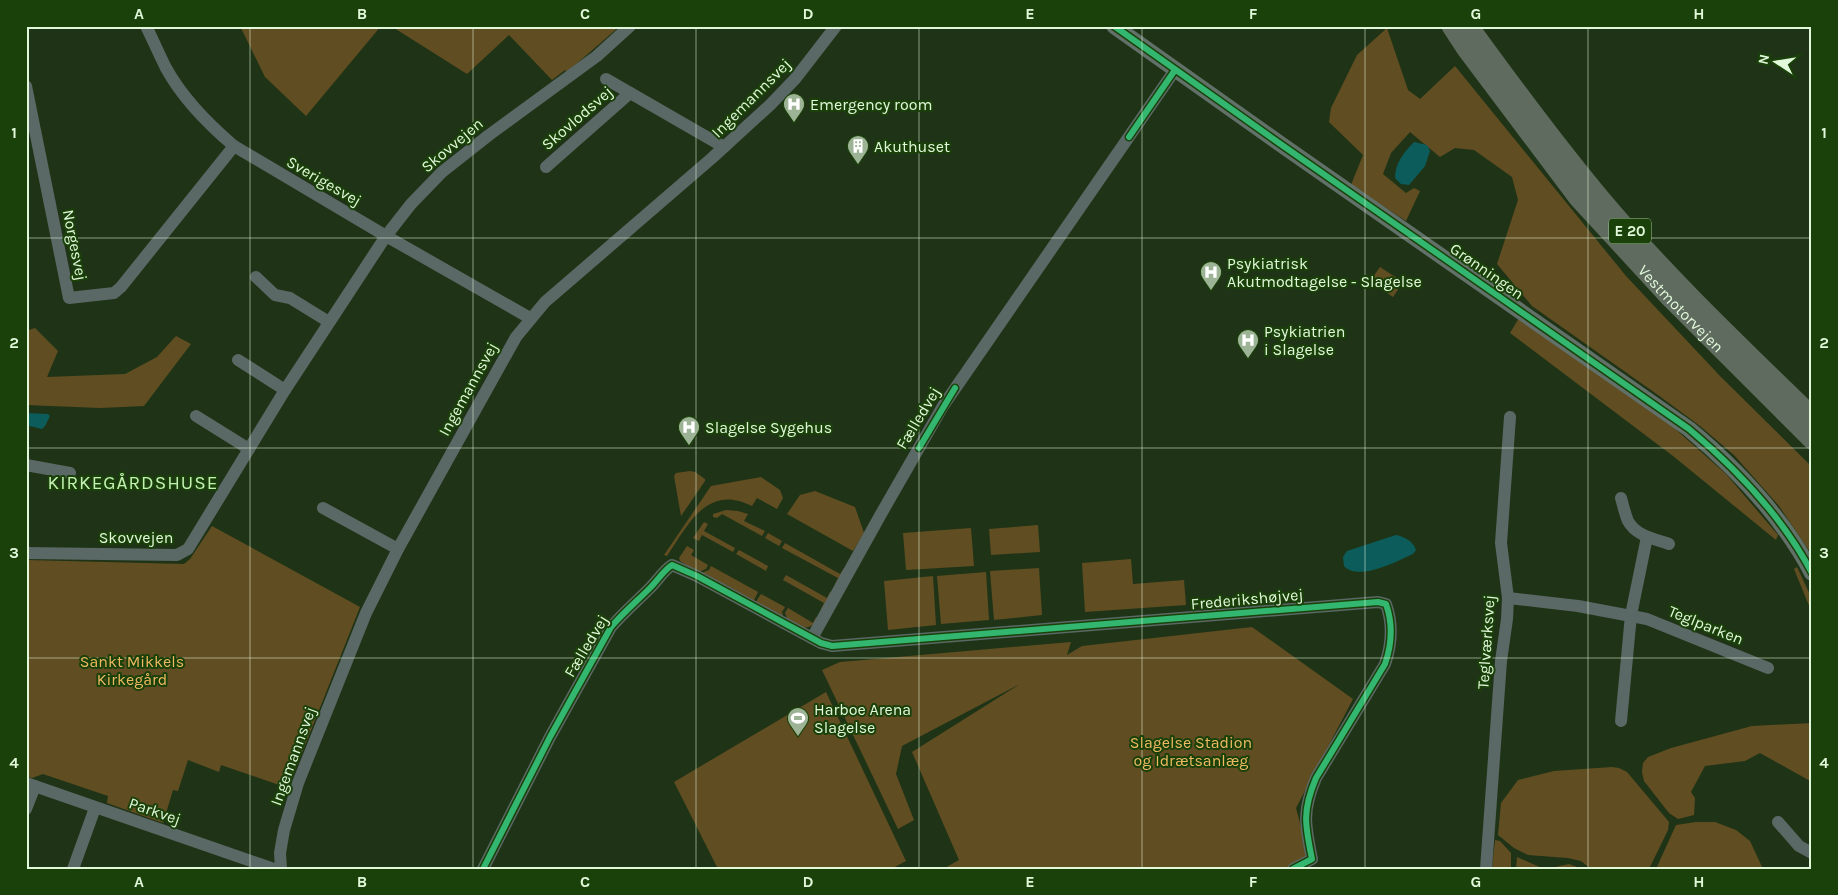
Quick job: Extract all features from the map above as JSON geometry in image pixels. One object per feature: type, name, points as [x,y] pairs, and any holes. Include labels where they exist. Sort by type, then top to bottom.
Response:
[{"type":"highway","points":[[1442,26],[1454,44],[1466,49]]},
{"type":"highway","name":"Vestmotorvejen","points":[[1451,26],[1466,49],[1578,198],[1669,298],[1812,440]]},
{"type":"highway","name":"Vestmotorvejen","points":[[1469,26],[1517,93],[1599,196],[1692,298],[1812,416]]},
{"type":"main road","name":"Grønningen","points":[[1114,26],[1689,429],[1722,457],[1750,486],[1780,522],[1812,573]]},
{"type":"street","name":"Sverigesvej","points":[[146,26],[167,70],[192,107],[212,128],[234,146],[530,318]]},
{"type":"street","name":"Skovvejen","points":[[26,552],[177,555],[184,553],[329,322],[386,236],[411,204],[442,172],[597,56],[630,26]]},
{"type":"street","name":"Ingemannsvej","points":[[281,869],[280,853],[298,783],[366,613],[398,549],[516,337],[545,302],[764,111],[795,79],[836,26]]},
{"type":"street","name":"Fælledvej","points":[[483,869],[546,746],[611,627],[672,565],[697,576],[812,638],[880,514],[943,406],[1175,70]]},
{"type":"street","name":"Skovlodsvej","points":[[606,79],[724,147]]},
{"type":"street","name":"Norgesvej","points":[[26,86],[69,298],[114,292],[121,287],[234,146]]},
{"type":"street","name":"Skovlodsvej","points":[[546,167],[630,93]]},
{"type":"street","points":[[256,277],[275,295],[290,298],[329,322]]},
{"type":"street","points":[[238,360],[285,390]]},
{"type":"street","points":[[196,416],[249,449]]},
{"type":"street","name":"Teglværksvej","points":[[1486,869],[1501,660],[1508,619],[1508,598],[1501,543],[1510,417]]},
{"type":"street","points":[[26,465],[70,473]]},
{"type":"street","points":[[1621,498],[1628,521],[1635,530],[1648,537],[1669,544]]},
{"type":"street","points":[[323,508],[398,549]]},
{"type":"street","points":[[1621,721],[1631,615],[1648,537]]},
{"type":"street","name":"Teglparken","points":[[1508,598],[1578,606],[1631,615],[1667,626],[1768,668]]},
{"type":"street","name":"Frederikshøjvej","points":[[812,638],[832,646],[845,646],[1378,602],[1386,604],[1390,614],[1391,632],[1390,649],[1385,664],[1316,778],[1309,795],[1305,827],[1312,859],[1293,869]]},
{"type":"street","points":[[26,809],[31,785]]},
{"type":"street","name":"Parkvej","points":[[31,785],[274,869]]},
{"type":"street","points":[[73,869],[96,808]]},
{"type":"street","points":[[1778,822],[1799,846],[1812,853]]},
{"type":"green space","points":[[240,26],[381,26],[306,116],[265,77]]},
{"type":"green space","points":[[391,26],[620,26],[567,72],[565,70],[552,80],[509,35],[467,74]]},
{"type":"green space","points":[[1387,28],[1408,90],[1420,99],[1455,66],[1626,276],[1720,376],[1812,467],[1812,555],[1779,506],[1734,455],[1700,426],[1658,395],[1532,306],[1497,264],[1518,200],[1512,177],[1474,150],[1455,148],[1440,157],[1410,132],[1391,153],[1383,174],[1406,193],[1414,188],[1420,191],[1406,221],[1351,185],[1363,155],[1329,122],[1331,108],[1357,55]]},
{"type":"green space","points":[[1380,267],[1403,282],[1393,297],[1370,281]]},
{"type":"green space","points":[[1519,318],[1673,427],[1726,474],[1778,535],[1776,540],[1673,456],[1510,333]]},
{"type":"green space","points":[[35,328],[58,351],[47,377],[125,374],[157,357],[176,336],[191,344],[144,406],[100,408],[26,405],[26,331]]},
{"type":"green space","points":[[695,472],[705,481],[681,516],[674,476],[676,473]]},
{"type":"green space","points":[[761,477],[780,490],[783,498],[777,509],[757,498],[752,506],[736,500],[723,500],[711,504],[691,520],[667,556],[664,555],[711,486]]},
{"type":"green space","points":[[815,491],[855,507],[864,533],[853,551],[787,514],[800,495]]},
{"type":"green space","points":[[726,510],[748,514],[744,521],[765,531],[762,536],[722,514],[717,518],[713,517],[713,514]]},
{"type":"green space","points":[[704,522],[708,524],[704,531],[735,548],[733,552],[702,535],[699,541],[693,538]]},
{"type":"green space","points":[[1038,525],[1040,552],[991,555],[989,529]]},
{"type":"green space","name":"Sankt Mikkels Kirkegård","points":[[212,526],[360,607],[288,788],[221,765],[219,772],[188,760],[178,791],[173,790],[163,823],[107,803],[108,796],[43,774],[32,778],[26,776],[26,560],[184,564],[190,559]]},
{"type":"green space","points":[[971,528],[974,566],[906,570],[903,533]]},
{"type":"green space","points":[[768,533],[782,541],[779,546],[765,538]]},
{"type":"green space","points":[[785,543],[840,574],[844,568],[847,569],[838,585],[835,584],[838,578],[782,548]]},
{"type":"green space","points":[[687,546],[694,550],[691,555],[708,565],[706,569],[698,572],[680,561],[679,558]]},
{"type":"green space","points":[[739,550],[768,566],[766,571],[736,554]]},
{"type":"green space","points":[[1131,559],[1133,584],[1184,580],[1186,605],[1085,612],[1082,563]]},
{"type":"green space","points":[[711,566],[758,592],[753,602],[701,573],[709,570]]},
{"type":"green space","points":[[1797,567],[1812,599],[1812,613],[1794,569]]},
{"type":"green space","points":[[1039,568],[1042,615],[994,620],[990,571]]},
{"type":"green space","points":[[986,572],[989,620],[941,624],[937,576]]},
{"type":"green space","points":[[786,575],[827,598],[830,592],[833,594],[824,611],[821,609],[824,603],[783,580]]},
{"type":"green space","points":[[933,576],[936,625],[888,630],[884,581]]},
{"type":"green space","points":[[761,594],[785,607],[782,612],[784,619],[755,603]]},
{"type":"green space","points":[[788,608],[813,623],[816,617],[819,619],[811,626],[801,627],[788,621],[785,613]]},
{"type":"green space","name":"Slagelse Stadion og Idrætsanlæg","points":[[1252,627],[1353,699],[1296,808],[1309,857],[1286,869],[943,869],[959,860],[912,752],[1020,684],[902,746],[896,774],[914,820],[898,829],[822,670],[840,662],[1071,642],[1067,655],[1082,646]]},
{"type":"green space","name":"Harboe Arena Slagelse","points":[[826,692],[906,861],[891,869],[718,869],[674,782]]},
{"type":"green space","points":[[1812,723],[1812,782],[1760,753],[1745,761],[1705,766],[1691,792],[1695,798],[1694,815],[1678,819],[1669,813],[1644,781],[1643,763],[1648,757],[1671,748],[1752,726]]},
{"type":"green space","points":[[1612,767],[1627,772],[1669,822],[1668,830],[1649,869],[1591,869],[1581,861],[1568,858],[1528,855],[1514,848],[1498,835],[1501,803],[1518,780],[1554,771]]},
{"type":"green space","points":[[1715,822],[1736,830],[1750,841],[1763,869],[1656,869],[1676,825]]},
{"type":"green space","points":[[1495,840],[1500,841],[1511,853],[1511,869],[1492,869]]},
{"type":"green space","points":[[1517,857],[1544,869],[1516,869]]},
{"type":"green space","points":[[1569,864],[1583,869],[1553,869],[1555,867]]},
{"type":"water","points":[[1414,142],[1427,145],[1430,151],[1425,166],[1409,185],[1401,184],[1395,178],[1396,168],[1403,155]]},
{"type":"water","points":[[26,413],[48,414],[50,416],[42,429],[26,425]]},
{"type":"water","points":[[1396,535],[1405,538],[1413,544],[1416,550],[1413,554],[1378,569],[1368,571],[1359,572],[1344,566],[1343,557],[1347,551]]},
{"type":"cycle path","points":[[1114,26],[1689,429],[1725,461],[1758,495],[1787,532],[1812,573]]},
{"type":"cycle path","points":[[1129,137],[1175,70]]},
{"type":"cycle path","points":[[919,448],[955,388]]},
{"type":"cycle path","points":[[483,869],[550,737],[611,627],[672,565],[697,576],[821,643],[832,646],[1378,602],[1386,604],[1391,634],[1385,664],[1316,778],[1308,800],[1306,818],[1312,859],[1293,869]]},
{"type":"place","name":"Emergency room","points":[[794,123]]},
{"type":"place","name":"Akuthuset","points":[[858,165]]},
{"type":"place","name":"Psykiatrisk Akutmodtagelse - Slagelse","points":[[1211,291]]},
{"type":"place","name":"Psykiatrien i Slagelse","points":[[1248,359]]},
{"type":"place","name":"Slagelse Sygehus","points":[[689,446]]},
{"type":"place","name":"Harboe Arena Slagelse","points":[[798,737]]},
{"type":"district","name":"KIRKEGÅRDSHUSE","points":[[133,483]]}]
